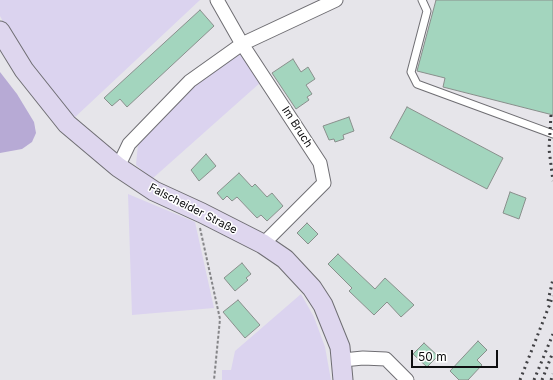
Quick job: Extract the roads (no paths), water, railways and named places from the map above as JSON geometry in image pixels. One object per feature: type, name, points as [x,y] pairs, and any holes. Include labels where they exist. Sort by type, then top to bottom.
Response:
[{"type":"street","name":"Im Bruch","points":[[217,0],[242,44],[320,163],[324,184],[263,244]]},
{"type":"street","points":[[118,167],[129,144],[190,81],[242,44],[336,0]]},
{"type":"street","name":"Falscheider Straße","points":[[0,31],[24,70],[67,124],[118,167],[154,191],[202,213],[263,244],[285,259],[312,288],[323,305],[336,335],[343,360],[343,380]]},
{"type":"street","points":[[343,360],[363,358],[386,359],[407,380]]},
{"type":"lane","points":[[422,0],[424,1],[427,11],[411,72],[417,84],[553,134]]},
{"type":"railway","points":[[551,115],[549,149],[553,181]]},
{"type":"railway","points":[[548,301],[553,279]]},
{"type":"railway","points":[[520,380],[553,296]]},
{"type":"railway","points":[[534,380],[553,334]]},
{"type":"railway","points":[[542,380],[553,352]]},
{"type":"railway","points":[[551,380],[553,374]]}]
